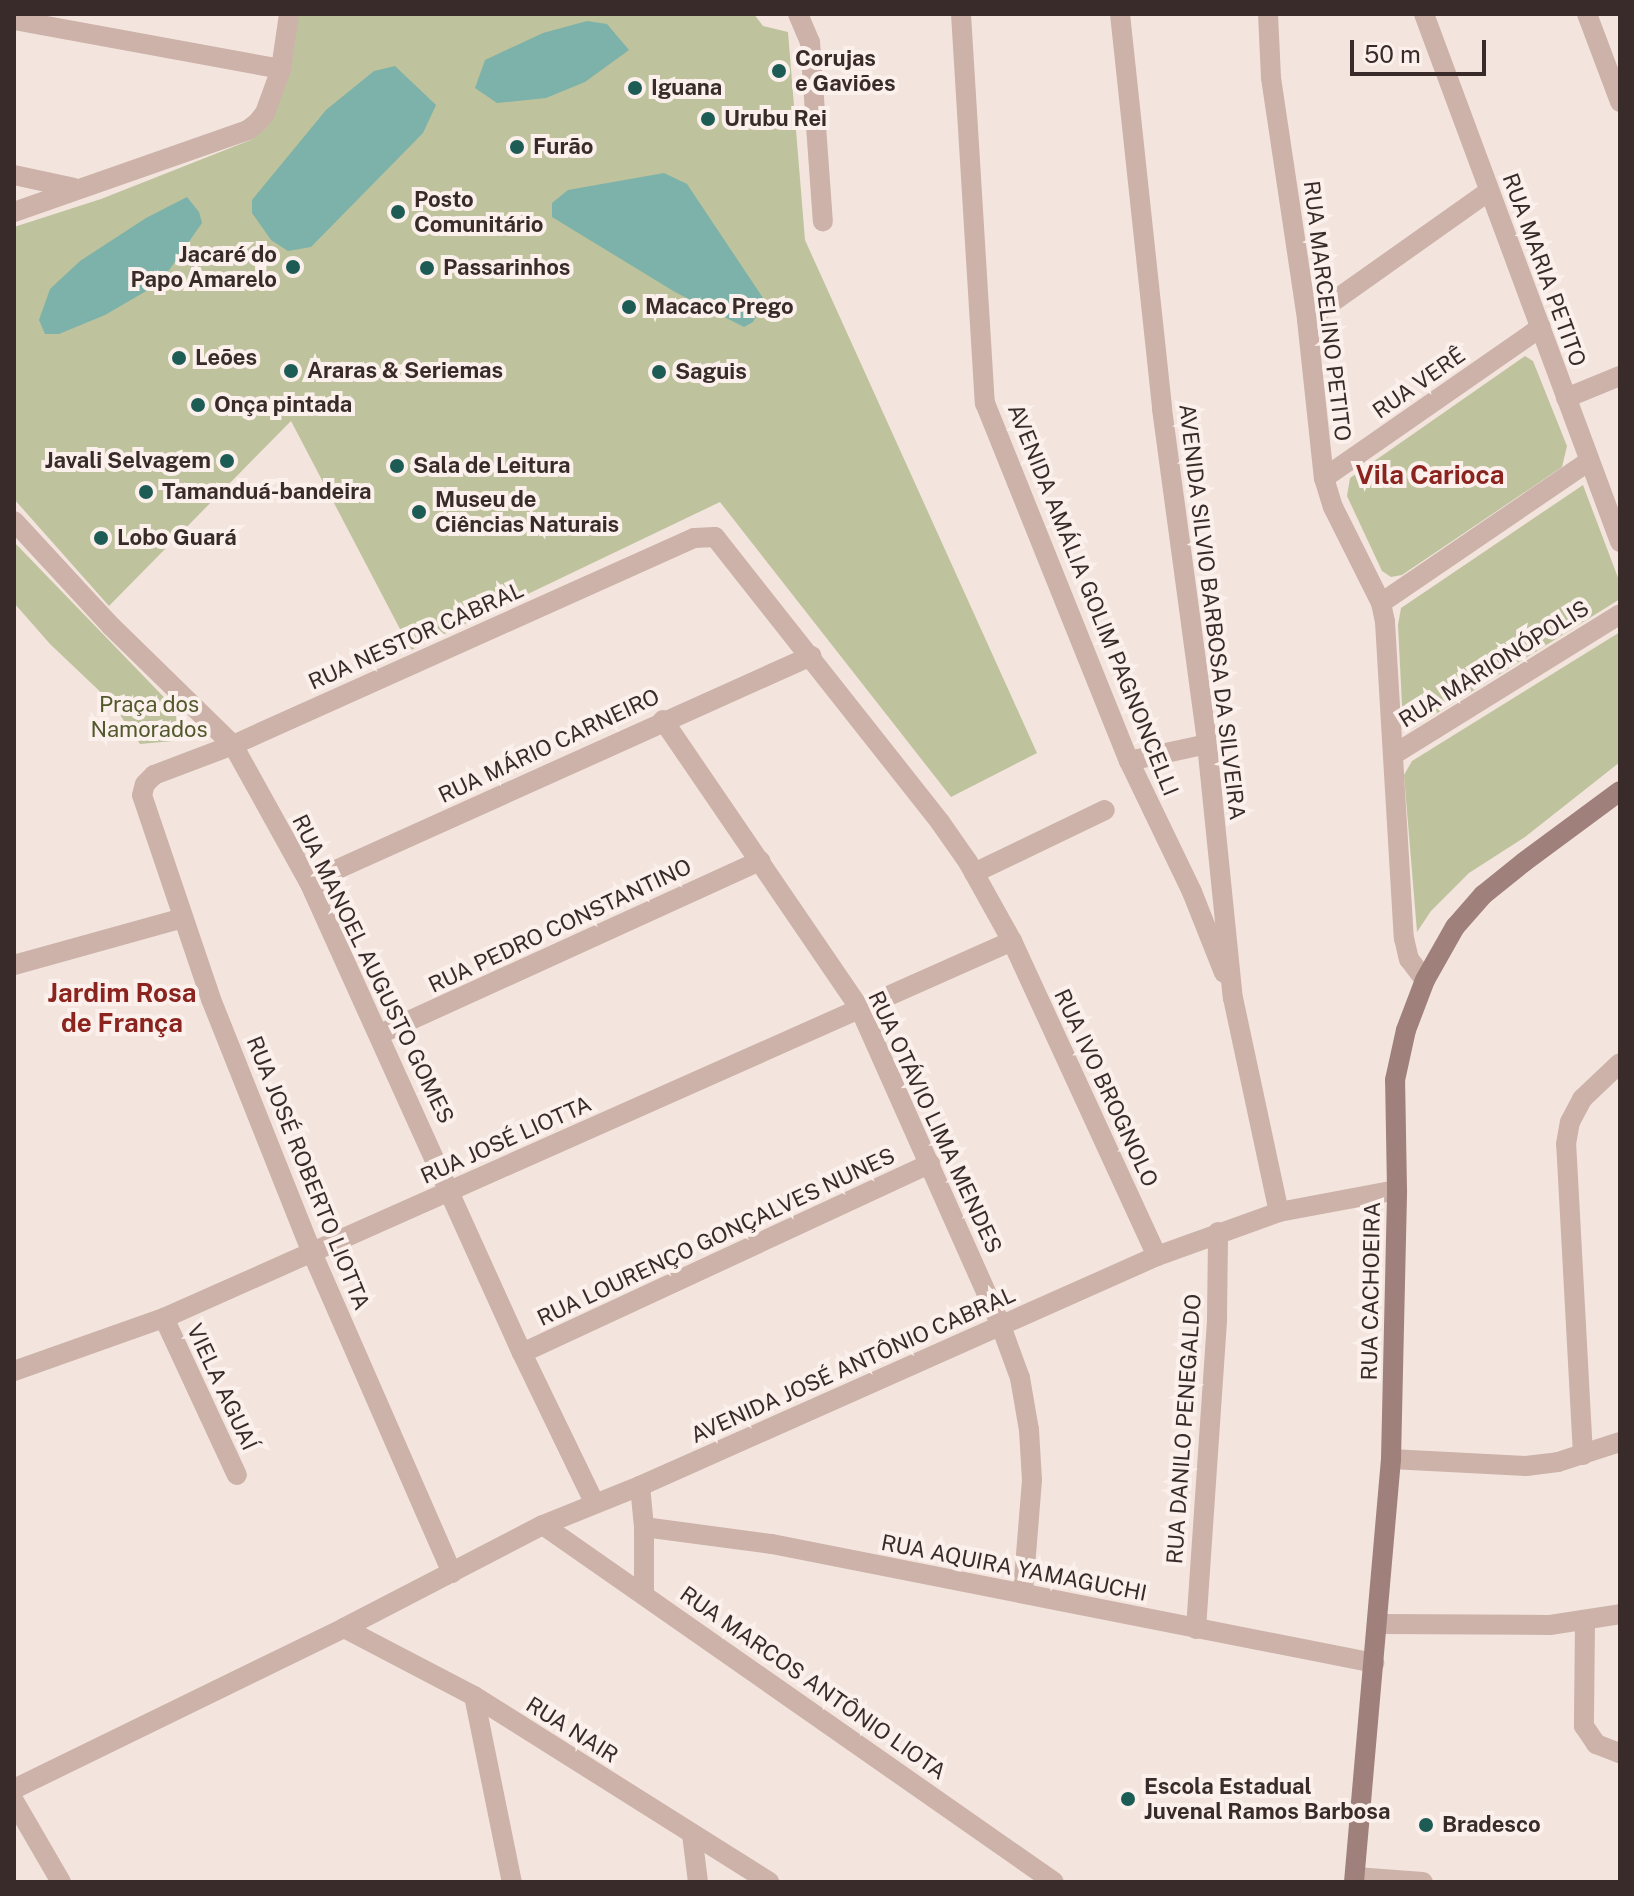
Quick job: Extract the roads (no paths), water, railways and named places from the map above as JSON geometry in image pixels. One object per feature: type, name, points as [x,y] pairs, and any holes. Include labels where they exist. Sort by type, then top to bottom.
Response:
[{"type":"main road","name":"RUA CACHOEIRA","points":[[1355,1880],[1391,1459],[1397,1190],[1395,1080],[1406,1030],[1425,980],[1455,927],[1483,895],[1620,791]]},
{"type":"street","points":[[14,212],[74,188],[248,130],[265,113],[281,69],[289,14]]},
{"type":"street","points":[[798,14],[810,42],[823,222]]},
{"type":"street","name":"AVENIDA AMÁLIA GOLIM PAGNONCELLI","points":[[961,14],[985,403],[1129,761],[1192,892],[1233,998]]},
{"type":"street","name":"AVENIDA SILVIO BARBOSA DA SILVEIRA","points":[[1120,14],[1162,409],[1207,744],[1233,998],[1279,1212]]},
{"type":"street","name":"RUA MARCELINO PETITO","points":[[1268,14],[1271,78],[1307,320],[1324,478],[1333,507],[1381,603],[1404,938],[1409,959],[1425,980]]},
{"type":"street","name":"RUA MARIA PETITO","points":[[1424,14],[1620,542]]},
{"type":"street","points":[[1587,14],[1620,102]]},
{"type":"street","points":[[14,20],[281,69]]},
{"type":"street","points":[[14,175],[74,188]]},
{"type":"street","points":[[1307,320],[1489,191]]},
{"type":"street","name":"RUA VERÊ","points":[[1324,478],[1541,327]]},
{"type":"street","points":[[1566,398],[1620,376]]},
{"type":"street","points":[[1381,603],[1589,461]]},
{"type":"street","name":"RUA MANOEL AUGUSTO GOMES","points":[[14,521],[111,626],[233,745],[309,882],[522,1353],[594,1502]]},
{"type":"street","name":"RUA NESTOR CABRAL","points":[[145,784],[154,775],[233,745],[694,538],[709,535]]},
{"type":"street","name":"RUA IVO BROGNOLO","points":[[709,535],[720,541],[811,656],[940,822],[974,873],[1012,941],[1157,1256]]},
{"type":"street","name":"RUA MARIONÓPOLIS","points":[[1393,755],[1620,614]]},
{"type":"street","name":"RUA MÁRIO CARNEIRO","points":[[309,882],[811,656]]},
{"type":"street","name":"RUA OTÁVIO LIMA MENDES","points":[[663,720],[860,1009],[1001,1326],[1020,1378],[1029,1430],[1032,1480],[1023,1593]]},
{"type":"street","points":[[1129,761],[1207,744]]},
{"type":"street","name":"RUA JOSÉ ROBERTO LIOTTA","points":[[145,784],[142,795],[183,918],[312,1253],[452,1573]]},
{"type":"street","points":[[974,873],[1105,810]]},
{"type":"street","name":"RUA PEDRO CONSTANTINO","points":[[380,1034],[760,861]]},
{"type":"street","points":[[14,965],[183,918]]},
{"type":"street","name":"RUA JOSÉ LIOTTA","points":[[14,1371],[164,1318],[1012,941]]},
{"type":"street","points":[[1583,1455],[1566,1144],[1570,1122],[1582,1099],[1620,1063]]},
{"type":"street","name":"RUA LOURENÇO GONÇALVES NUNES","points":[[522,1353],[930,1164]]},
{"type":"street","name":"AVENIDA JOSÉ ANTÔNIO CABRAL","points":[[14,1789],[344,1628],[543,1525],[640,1486],[1157,1256],[1279,1212],[1397,1190]]},
{"type":"street","name":"RUA DANILO PENEGALDO","points":[[1196,1629],[1217,1319],[1218,1232]]},
{"type":"street","name":"VIELA AGUAÍ","points":[[164,1318],[237,1475]]},
{"type":"street","points":[[1391,1459],[1526,1466],[1583,1455],[1620,1442]]},
{"type":"street","points":[[640,1486],[644,1527],[644,1594]]},
{"type":"street","name":"RUA MARCOS ANTÔNIO LIOTA","points":[[543,1525],[1054,1882]]},
{"type":"street","name":"RUA AQUIRA YAMAGUCHI","points":[[644,1527],[772,1544],[1374,1663]]},
{"type":"street","points":[[1378,1624],[1585,1622],[1620,1614]]},
{"type":"street","points":[[1585,1622],[1584,1726],[1596,1744],[1620,1753]]},
{"type":"street","name":"RUA NAIR","points":[[344,1628],[474,1696],[769,1882]]},
{"type":"street","points":[[474,1696],[512,1882]]},
{"type":"street","points":[[14,1801],[61,1882]]},
{"type":"street","points":[[692,1834],[698,1882]]},
{"type":"street","points":[[1355,1880],[1423,1882]]},
{"type":"water","points":[[587,21],[607,24],[629,50],[585,82],[546,98],[497,103],[475,88],[485,60],[543,33]]},
{"type":"water","points":[[395,66],[436,105],[423,133],[311,247],[288,251],[271,240],[252,213],[252,200],[326,110],[374,71]]},
{"type":"water","points":[[664,173],[687,184],[765,301],[753,322],[744,327],[675,292],[552,217],[552,203],[568,190]]},
{"type":"water","points":[[187,197],[199,212],[202,223],[160,283],[105,315],[59,334],[45,334],[39,320],[50,289],[80,261],[146,218]]},
{"type":"place","name":"Corujas e Gaviões","points":[[779,71]]},
{"type":"place","name":"Iguana","points":[[635,88]]},
{"type":"place","name":"Urubu Rei","points":[[708,119]]},
{"type":"place","name":"Furão","points":[[517,147]]},
{"type":"place","name":"Posto Comunitário","points":[[398,212]]},
{"type":"place","name":"Jacaré do Papo Amarelo","points":[[293,267]]},
{"type":"place","name":"Passarinhos","points":[[427,268]]},
{"type":"place","name":"Macaco Prego","points":[[629,307]]},
{"type":"place","name":"Leões","points":[[179,358]]},
{"type":"place","name":"Araras & Seriemas","points":[[291,371]]},
{"type":"place","name":"Saguis","points":[[659,372]]},
{"type":"place","name":"Onça pintada","points":[[198,405]]},
{"type":"place","name":"Javali Selvagem","points":[[227,461]]},
{"type":"place","name":"Sala de Leitura","points":[[397,466]]},
{"type":"place","name":"Tamanduá-bandeira","points":[[146,492]]},
{"type":"place","name":"Museu de Ciências Naturais","points":[[419,512]]},
{"type":"place","name":"Lobo Guará","points":[[101,538]]},
{"type":"place","name":"Escola Estadual Juvenal Ramos Barbosa","points":[[1128,1799]]},
{"type":"place","name":"Bradesco","points":[[1426,1825]]},
{"type":"district","name":"Vila Carioca","points":[[1430,475]]},
{"type":"district","name":"Jardim Rosa de França","points":[[122,1008]]},
{"type":"park label","name":"Praça dos Namorados","points":[[149,716]]}]
